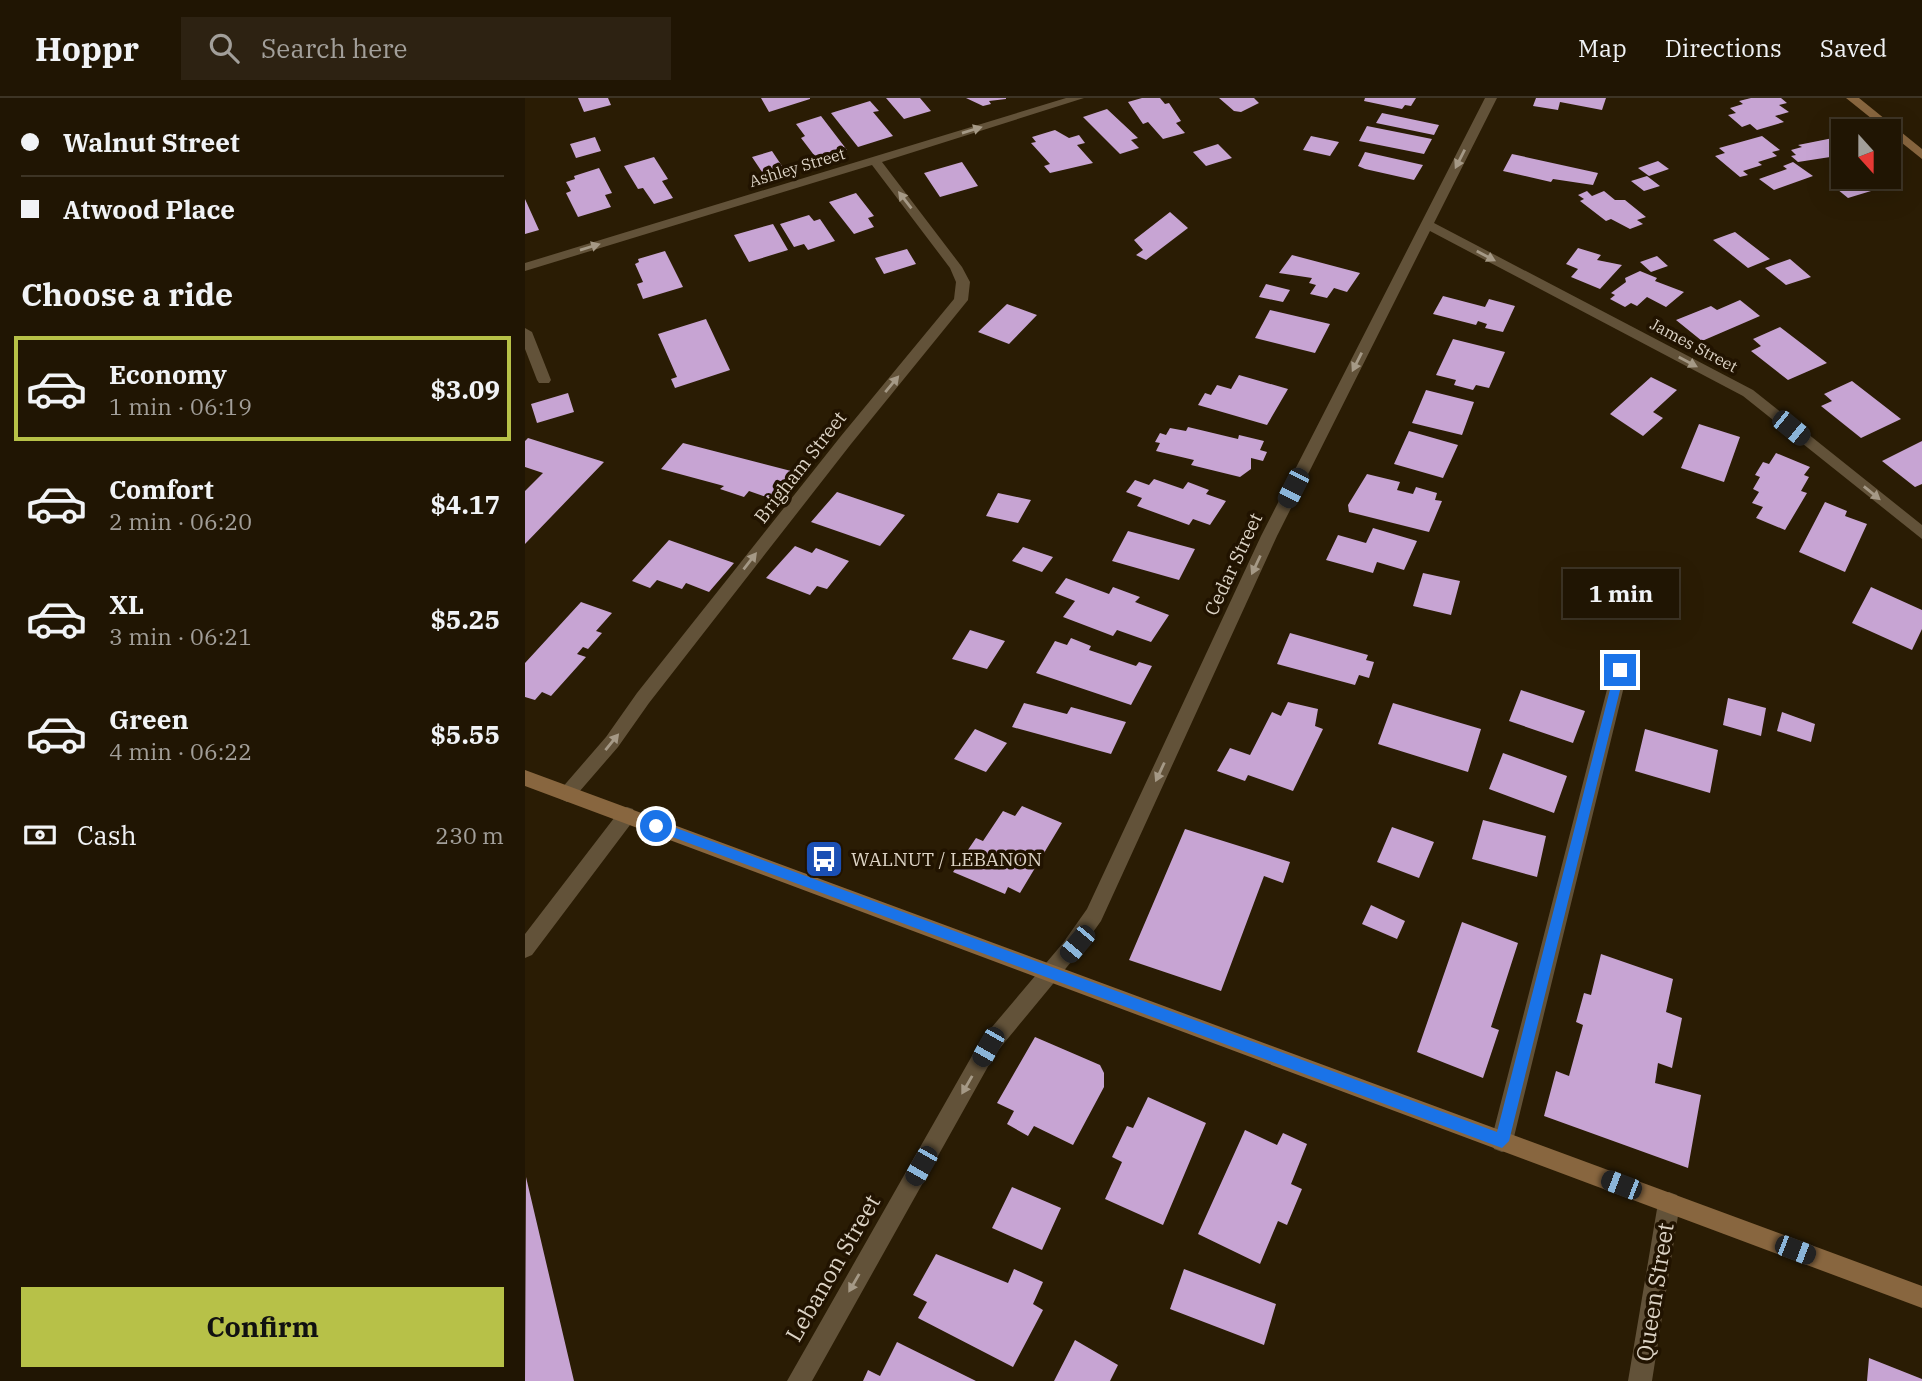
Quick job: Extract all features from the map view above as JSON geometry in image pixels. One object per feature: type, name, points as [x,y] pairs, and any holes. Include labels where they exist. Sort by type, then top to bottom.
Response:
[{"type":"main road","points":[[1852,98],[1922,155]]},
{"type":"main road","points":[[525,778],[1922,1297]]},
{"type":"street","name":"Ashley Street","points":[[525,267],[1078,98]]},
{"type":"street","name":"Cedar Street","points":[[1052,973],[1077,944],[1094,915],[1269,536],[1491,98]]},
{"type":"street","name":"Brigham Street","points":[[567,794],[613,742],[643,698],[846,440],[961,300],[963,282],[956,268],[874,160]]},
{"type":"street","name":"James Street","points":[[1426,224],[1748,393],[1922,533]]},
{"type":"street","points":[[525,332],[544,380]]},
{"type":"street","points":[[1502,1141],[1620,670]]},
{"type":"street","points":[[525,949],[627,815]]},
{"type":"street","name":"Lebanon Street","points":[[799,1381],[988,1047],[1017,1008],[1052,973]]},
{"type":"street","name":"Queen Street","points":[[1640,1381],[1669,1203]]},
{"type":"building","points":[[578,98],[608,98],[611,105],[584,112]]},
{"type":"building","points":[[761,98],[810,98],[810,99],[769,112]]},
{"type":"building","points":[[886,98],[920,98],[931,111],[904,119]]},
{"type":"building","points":[[966,98],[1006,99],[989,101],[991,104],[983,106]]},
{"type":"building","points":[[1142,98],[1160,98],[1165,104],[1169,103],[1181,121],[1176,123],[1185,133],[1163,139],[1148,122],[1143,124],[1128,102]]},
{"type":"building","points":[[1219,98],[1254,98],[1259,103],[1241,112],[1234,111]]},
{"type":"building","points":[[1365,98],[1416,98],[1411,106],[1405,105],[1402,109],[1364,101]]},
{"type":"building","points":[[1536,98],[1606,98],[1602,110],[1560,102],[1558,110],[1533,106]]},
{"type":"building","points":[[1751,98],[1781,98],[1787,103],[1779,105],[1789,112],[1775,116],[1784,122],[1757,130],[1750,124],[1742,127],[1728,115],[1736,113],[1730,108],[1743,104],[1739,101]]},
{"type":"building","points":[[870,101],[879,111],[873,112],[893,136],[858,147],[831,113]]},
{"type":"building","points":[[1107,109],[1138,138],[1131,140],[1139,148],[1120,154],[1083,117]]},
{"type":"building","points":[[1382,113],[1439,125],[1434,135],[1376,123]]},
{"type":"building","points":[[821,116],[847,150],[817,159],[801,138],[805,136],[796,124]]},
{"type":"building","points":[[1367,126],[1432,139],[1424,154],[1359,141]]},
{"type":"building","points":[[1055,130],[1069,138],[1079,135],[1085,143],[1077,145],[1093,163],[1050,173],[1044,166],[1050,164],[1031,143],[1036,142],[1032,137]]},
{"type":"building","points":[[1311,136],[1339,142],[1330,156],[1303,150]]},
{"type":"building","points":[[1762,136],[1780,150],[1772,152],[1777,156],[1758,162],[1762,165],[1743,171],[1748,175],[1740,177],[1715,156],[1725,153],[1719,148]]},
{"type":"building","points":[[595,137],[601,151],[576,158],[570,144]]},
{"type":"building","points":[[1831,138],[1831,157],[1798,162],[1791,156],[1796,155],[1791,150],[1802,147],[1798,145]]},
{"type":"building","points":[[1218,144],[1232,158],[1206,166],[1193,152]]},
{"type":"building","points":[[772,151],[782,166],[762,172],[752,157]]},
{"type":"building","points":[[1365,152],[1423,165],[1414,180],[1358,166]]},
{"type":"building","points":[[1512,154],[1598,173],[1593,185],[1553,179],[1551,182],[1503,171]]},
{"type":"building","points":[[654,157],[668,179],[662,181],[673,198],[654,204],[643,188],[638,189],[624,166]]},
{"type":"building","points":[[1658,161],[1669,169],[1649,176],[1638,168]]},
{"type":"building","points":[[962,162],[978,186],[940,197],[924,173]]},
{"type":"building","points":[[1793,162],[1813,176],[1774,190],[1759,179],[1787,169],[1783,166]]},
{"type":"building","points":[[599,168],[612,193],[605,195],[611,207],[578,217],[566,193],[571,191],[566,182],[575,179],[574,176]]},
{"type":"building","points":[[1647,176],[1660,186],[1644,191],[1631,181]]},
{"type":"building","points":[[1837,189],[1878,189],[1848,198]]},
{"type":"building","points":[[1587,191],[1592,196],[1604,191],[1615,200],[1625,200],[1646,217],[1637,220],[1643,224],[1630,229],[1611,219],[1606,221],[1580,201],[1584,199],[1578,195]]},
{"type":"building","points":[[856,193],[874,216],[868,218],[874,227],[854,234],[829,202]]},
{"type":"building","points":[[525,199],[539,230],[525,234]]},
{"type":"building","points":[[1170,212],[1188,228],[1146,260],[1136,255],[1143,250],[1134,240]]},
{"type":"building","points":[[809,215],[814,221],[820,219],[835,241],[808,250],[804,244],[794,247],[780,224]]},
{"type":"building","points":[[773,224],[788,250],[749,262],[734,235]]},
{"type":"building","points":[[1735,232],[1770,259],[1748,268],[1713,240]]},
{"type":"building","points":[[1578,248],[1601,255],[1597,260],[1622,265],[1600,289],[1571,277],[1578,269],[1566,264]]},
{"type":"building","points":[[907,249],[916,264],[884,274],[875,258]]},
{"type":"building","points":[[665,251],[683,287],[643,299],[637,284],[643,282],[635,264],[639,262],[638,259]]},
{"type":"building","points":[[1292,255],[1360,273],[1347,292],[1334,288],[1327,298],[1310,294],[1316,285],[1309,283],[1312,278],[1279,273]]},
{"type":"building","points":[[1657,256],[1668,266],[1651,272],[1640,262]]},
{"type":"building","points":[[1790,259],[1811,277],[1786,285],[1765,268]]},
{"type":"building","points":[[1640,271],[1657,278],[1655,281],[1684,292],[1666,307],[1647,297],[1637,306],[1631,303],[1625,307],[1610,299],[1615,295],[1611,293],[1626,282],[1625,278]]},
{"type":"building","points":[[1266,284],[1290,290],[1283,302],[1259,297]]},
{"type":"building","points":[[1443,296],[1485,307],[1489,299],[1515,306],[1503,332],[1485,328],[1487,324],[1478,321],[1476,325],[1433,314]]},
{"type":"building","points":[[1740,300],[1760,316],[1702,341],[1676,320],[1711,306],[1717,310]]},
{"type":"building","points":[[1007,304],[1037,315],[1009,344],[978,332]]},
{"type":"building","points":[[1270,310],[1330,324],[1315,353],[1255,338]]},
{"type":"building","points":[[706,319],[730,370],[675,388],[671,379],[677,377],[658,334]]},
{"type":"building","points":[[1780,327],[1827,363],[1788,380],[1751,351],[1761,346],[1753,339]]},
{"type":"building","points":[[1453,339],[1505,352],[1489,388],[1476,385],[1473,390],[1454,385],[1456,380],[1436,375]]},
{"type":"building","points":[[1239,375],[1288,389],[1267,425],[1198,405],[1205,393],[1211,395],[1217,385],[1231,389]]},
{"type":"building","points":[[1651,377],[1677,390],[1653,412],[1663,418],[1643,436],[1610,414]]},
{"type":"building","points":[[1852,381],[1901,419],[1861,438],[1821,406],[1832,401],[1824,394]]},
{"type":"building","points":[[1426,390],[1474,402],[1462,435],[1412,423]]},
{"type":"building","points":[[568,393],[574,412],[537,423],[531,404]]},
{"type":"building","points":[[1699,424],[1740,437],[1724,482],[1681,468]]},
{"type":"building","points":[[1188,427],[1238,439],[1239,435],[1264,441],[1260,450],[1267,452],[1263,461],[1251,458],[1251,469],[1240,477],[1191,465],[1194,460],[1156,451],[1160,443],[1155,442],[1160,433],[1166,435],[1170,428],[1186,431]]},
{"type":"building","points":[[1409,431],[1458,445],[1443,478],[1394,464]]},
{"type":"building","points":[[528,438],[604,462],[525,544],[525,491],[543,473],[525,467],[525,441]]},
{"type":"building","points":[[1922,441],[1922,484],[1915,487],[1882,461]]},
{"type":"building","points":[[683,443],[795,472],[772,499],[749,491],[744,497],[720,489],[724,486],[661,469]]},
{"type":"building","points":[[1776,453],[1810,467],[1804,475],[1809,477],[1801,491],[1807,493],[1785,530],[1756,518],[1763,507],[1752,503],[1759,492],[1753,489],[1760,477],[1755,475],[1763,462],[1769,464]]},
{"type":"building","points":[[1367,474],[1400,482],[1397,490],[1413,494],[1416,487],[1437,493],[1435,500],[1442,501],[1429,532],[1349,512],[1348,505]]},
{"type":"building","points":[[1154,479],[1183,489],[1188,482],[1209,490],[1206,494],[1226,501],[1210,525],[1193,519],[1189,525],[1137,506],[1142,498],[1126,492],[1135,480],[1149,485]]},
{"type":"building","points":[[837,492],[905,515],[880,546],[811,522]]},
{"type":"building","points":[[998,493],[1031,500],[1018,523],[986,516]]},
{"type":"building","points":[[1825,502],[1847,511],[1845,516],[1867,524],[1845,572],[1799,552]]},
{"type":"building","points":[[1373,528],[1417,541],[1404,570],[1377,562],[1373,573],[1326,560],[1338,535],[1366,543]]},
{"type":"building","points":[[1128,531],[1195,549],[1179,580],[1112,561]]},
{"type":"building","points":[[669,540],[734,563],[709,592],[686,583],[682,589],[657,580],[650,588],[632,581]]},
{"type":"building","points":[[795,546],[812,553],[816,548],[849,561],[827,589],[817,586],[810,595],[766,578]]},
{"type":"building","points":[[1023,547],[1053,557],[1042,572],[1012,561]]},
{"type":"building","points":[[1423,573],[1460,581],[1451,615],[1413,606]]},
{"type":"building","points":[[1066,578],[1109,594],[1113,587],[1140,597],[1135,602],[1169,615],[1151,642],[1117,630],[1113,636],[1063,617],[1075,601],[1055,593]]},
{"type":"building","points":[[1871,587],[1922,610],[1922,629],[1912,650],[1852,623]]},
{"type":"building","points":[[581,602],[612,613],[596,631],[602,633],[588,649],[583,647],[577,654],[586,657],[551,696],[542,692],[535,700],[525,697],[525,663]]},
{"type":"building","points":[[970,630],[1005,641],[987,669],[952,659]]},
{"type":"building","points":[[1290,633],[1368,655],[1366,660],[1374,662],[1369,678],[1359,675],[1355,685],[1277,664]]},
{"type":"building","points":[[1071,638],[1091,646],[1089,650],[1136,666],[1139,662],[1152,666],[1131,705],[1036,673],[1055,641],[1067,645]]},
{"type":"building","points":[[1521,690],[1585,711],[1573,743],[1509,721]]},
{"type":"building","points":[[1728,698],[1766,708],[1761,736],[1723,725]]},
{"type":"building","points":[[1288,702],[1318,709],[1315,726],[1323,729],[1293,791],[1248,775],[1245,781],[1217,771],[1230,748],[1250,755],[1272,712],[1281,716]]},
{"type":"building","points":[[1024,703],[1067,714],[1071,707],[1126,722],[1111,754],[1012,727]]},
{"type":"building","points":[[1393,703],[1481,729],[1468,772],[1378,744]]},
{"type":"building","points":[[1782,712],[1815,724],[1811,742],[1777,731]]},
{"type":"building","points":[[975,729],[1007,743],[986,772],[954,759]]},
{"type":"building","points":[[1645,729],[1718,750],[1710,793],[1635,771]]},
{"type":"building","points":[[1503,753],[1567,776],[1554,813],[1489,789]]},
{"type":"building","points":[[1022,806],[1062,823],[1020,893],[1008,887],[1005,894],[953,872],[976,838],[983,841],[1003,811],[1015,816]]},
{"type":"building","points":[[1483,820],[1546,836],[1537,877],[1472,859]]},
{"type":"building","points":[[1392,827],[1434,842],[1419,878],[1377,862]]},
{"type":"building","points":[[1185,829],[1290,862],[1283,883],[1264,876],[1221,991],[1129,960]]},
{"type":"building","points":[[1371,905],[1405,921],[1397,939],[1362,924]]},
{"type":"building","points":[[1462,922],[1518,943],[1491,1027],[1499,1030],[1483,1078],[1417,1052]]},
{"type":"building","points":[[1601,954],[1673,979],[1666,1012],[1682,1018],[1672,1068],[1658,1063],[1655,1083],[1701,1095],[1688,1168],[1544,1116],[1556,1071],[1569,1076],[1583,1025],[1576,1022],[1584,993],[1591,995]]},
{"type":"building","points":[[1035,1037],[1100,1065],[1104,1073],[1104,1087],[1073,1145],[1034,1126],[1028,1136],[1007,1124],[1014,1111],[997,1103]]},
{"type":"building","points":[[1148,1097],[1206,1123],[1163,1225],[1105,1199],[1122,1162],[1112,1157],[1127,1126],[1133,1128]]},
{"type":"building","points":[[1245,1130],[1277,1145],[1283,1133],[1307,1144],[1291,1184],[1302,1189],[1287,1225],[1278,1221],[1260,1264],[1198,1234]]},
{"type":"building","points":[[526,1177],[574,1381],[525,1381]]},
{"type":"building","points":[[1012,1187],[1061,1208],[1042,1250],[992,1228]]},
{"type":"building","points":[[936,1254],[1008,1283],[1014,1269],[1043,1282],[1033,1304],[1043,1310],[1013,1367],[918,1318],[927,1302],[913,1295]]},
{"type":"building","points":[[1184,1269],[1276,1304],[1264,1345],[1170,1309]]},
{"type":"building","points":[[1075,1340],[1118,1365],[1110,1381],[1054,1381]]},
{"type":"building","points":[[897,1342],[976,1381],[863,1381],[868,1370],[880,1376]]},
{"type":"building","points":[[1869,1358],[1922,1379],[1922,1381],[1867,1381]]},
{"type":"place","name":"WALNUT / LEBANON","points":[[824,859]]},
{"type":"route","points":[[656,826],[1502,1141],[1620,670]]}]
